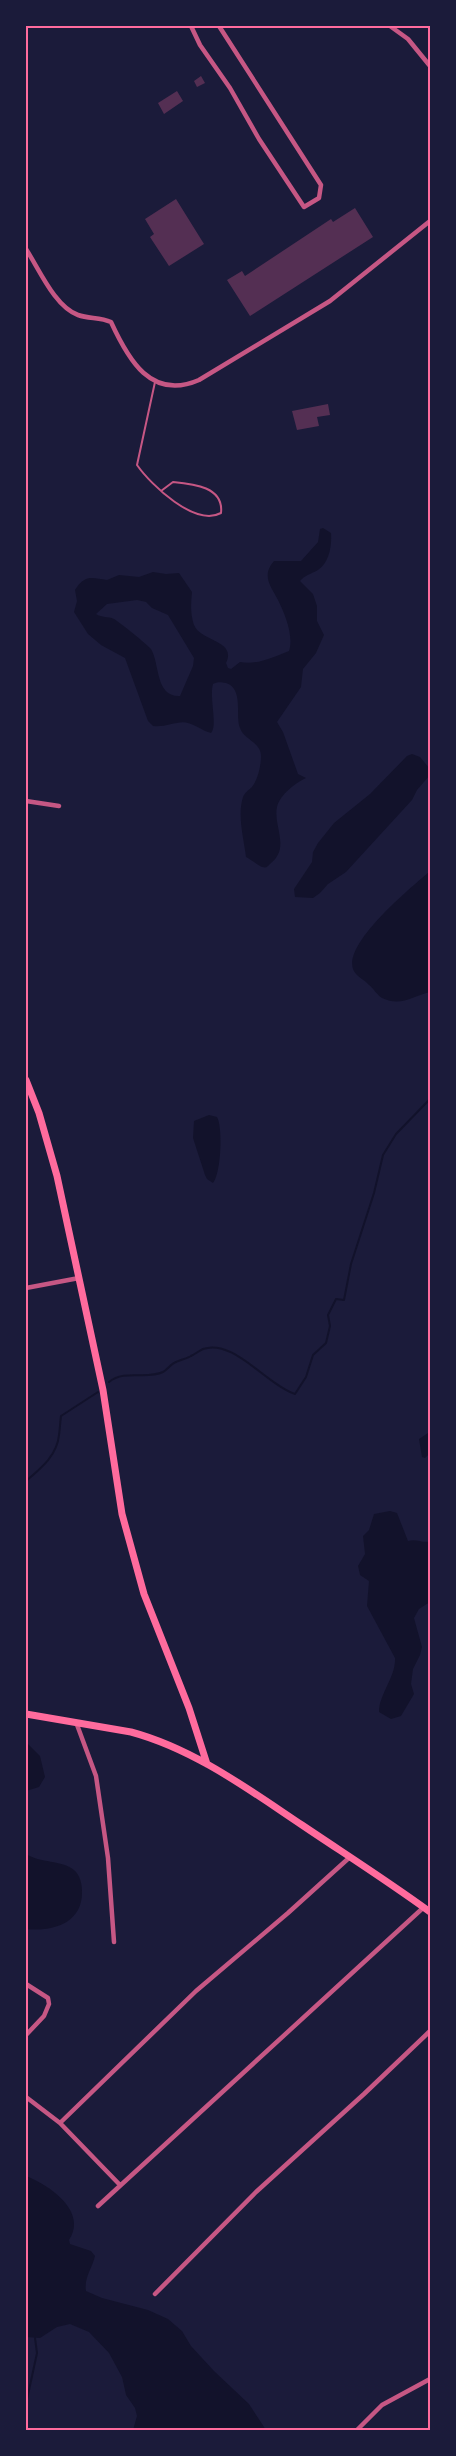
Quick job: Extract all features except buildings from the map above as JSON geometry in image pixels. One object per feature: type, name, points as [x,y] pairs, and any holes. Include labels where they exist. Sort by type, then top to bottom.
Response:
[{"type":"main road","points":[[26,1080],[39,1113],[57,1176],[103,1390],[122,1514],[144,1594],[191,1715],[207,1764]]},
{"type":"main road","points":[[26,1714],[146,1737],[207,1764],[430,1912]]},
{"type":"street","points":[[191,26],[200,45],[230,88],[259,139],[304,207],[310,205],[319,198],[321,185],[219,26]]},
{"type":"street","points":[[390,26],[414,45],[430,66]]},
{"type":"street","points":[[26,249],[63,304],[79,315],[103,318],[111,322],[122,346],[139,369],[155,382],[176,387],[199,380],[330,301],[430,221]]},
{"type":"street","points":[[26,801],[39,801],[59,806]]},
{"type":"street","points":[[26,1288],[79,1278]]},
{"type":"street","points":[[76,1722],[96,1776],[108,1858],[114,1942]]},
{"type":"street","points":[[60,2123],[196,1990],[288,1913],[350,1857]]},
{"type":"street","points":[[98,2206],[424,1907]]},
{"type":"street","points":[[26,1984],[48,1998],[48,2009],[26,2035]]},
{"type":"street","points":[[155,2294],[256,2192],[430,2031]]},
{"type":"street","points":[[26,2097],[60,2123],[120,2185]]},
{"type":"street","points":[[357,2430],[382,2405],[430,2379]]},
{"type":"lane","points":[[155,382],[137,465],[149,481],[161,491],[174,501],[203,517],[213,517],[221,513],[222,505],[219,497],[209,489],[173,482],[161,491]]},
{"type":"shaded area","points":[[323,528],[331,533],[327,559],[322,567],[300,581],[313,594],[317,606],[317,621],[324,635],[316,653],[303,669],[301,687],[277,722],[283,732],[298,774],[306,778],[288,790],[281,798],[276,814],[280,837],[279,851],[276,858],[264,867],[246,857],[241,820],[241,804],[244,795],[256,780],[261,756],[258,747],[240,728],[237,696],[232,686],[219,682],[213,684],[214,724],[211,733],[184,722],[153,726],[148,721],[125,658],[101,645],[88,634],[74,612],[77,601],[75,590],[82,581],[89,578],[107,580],[119,575],[139,577],[153,572],[179,573],[192,592],[191,612],[194,625],[198,631],[223,645],[228,655],[226,663],[231,669],[240,662],[260,661],[289,651],[288,625],[270,585],[268,571],[274,561],[301,561],[318,542],[320,529]],"holes":[[[137,600],[146,602],[152,608],[168,615],[194,658],[193,666],[180,696],[172,695],[162,686],[154,655],[149,647],[114,619],[96,614],[107,604]]]},
{"type":"shaded area","points":[[412,754],[420,757],[430,769],[430,775],[412,800],[346,872],[313,898],[295,897],[294,889],[312,862],[313,852],[334,823],[370,794],[407,756]]},
{"type":"shaded area","points":[[430,871],[430,917],[428,921],[430,923],[430,992],[401,1001],[380,997],[356,974],[353,969],[353,958],[369,930],[381,916]]},
{"type":"shaded area","points":[[209,1115],[217,1117],[220,1130],[218,1170],[213,1183],[205,1175],[193,1138],[194,1121]]},
{"type":"shaded area","points":[[430,1433],[430,1453],[425,1458],[422,1457],[419,1439]]},
{"type":"shaded area","points":[[390,1511],[397,1513],[408,1541],[430,1541],[430,1602],[419,1609],[414,1618],[422,1647],[413,1669],[411,1684],[414,1694],[401,1716],[391,1719],[379,1712],[393,1672],[395,1658],[367,1606],[369,1581],[360,1575],[358,1566],[365,1554],[363,1536],[369,1530],[374,1514]]},
{"type":"shaded area","points":[[26,1742],[40,1756],[45,1777],[39,1787],[26,1791]]},
{"type":"shaded area","points":[[26,1854],[69,1867],[78,1874],[82,1885],[81,1902],[72,1918],[56,1927],[26,1929]]},
{"type":"shaded area","points":[[26,2176],[55,2193],[70,2209],[74,2219],[74,2229],[69,2240],[70,2244],[91,2251],[95,2256],[87,2277],[86,2291],[102,2298],[148,2310],[168,2319],[182,2331],[191,2346],[214,2371],[249,2404],[266,2430],[133,2430],[137,2416],[135,2408],[126,2395],[122,2377],[109,2353],[89,2332],[70,2324],[57,2327],[40,2338],[26,2337]]},
{"type":"waterway","points":[[109,1382],[122,1376],[156,1374],[203,1349],[214,1347],[238,1356],[273,1382],[295,1394],[306,1377],[313,1355],[326,1343],[330,1326],[328,1315],[336,1299],[344,1300],[351,1264],[374,1193],[383,1155],[396,1134],[430,1099]]},
{"type":"waterway","points":[[26,1481],[47,1461],[55,1449],[58,1443],[61,1416],[98,1392]]},
{"type":"waterway","points":[[26,2404],[37,2353],[35,2338]]}]
